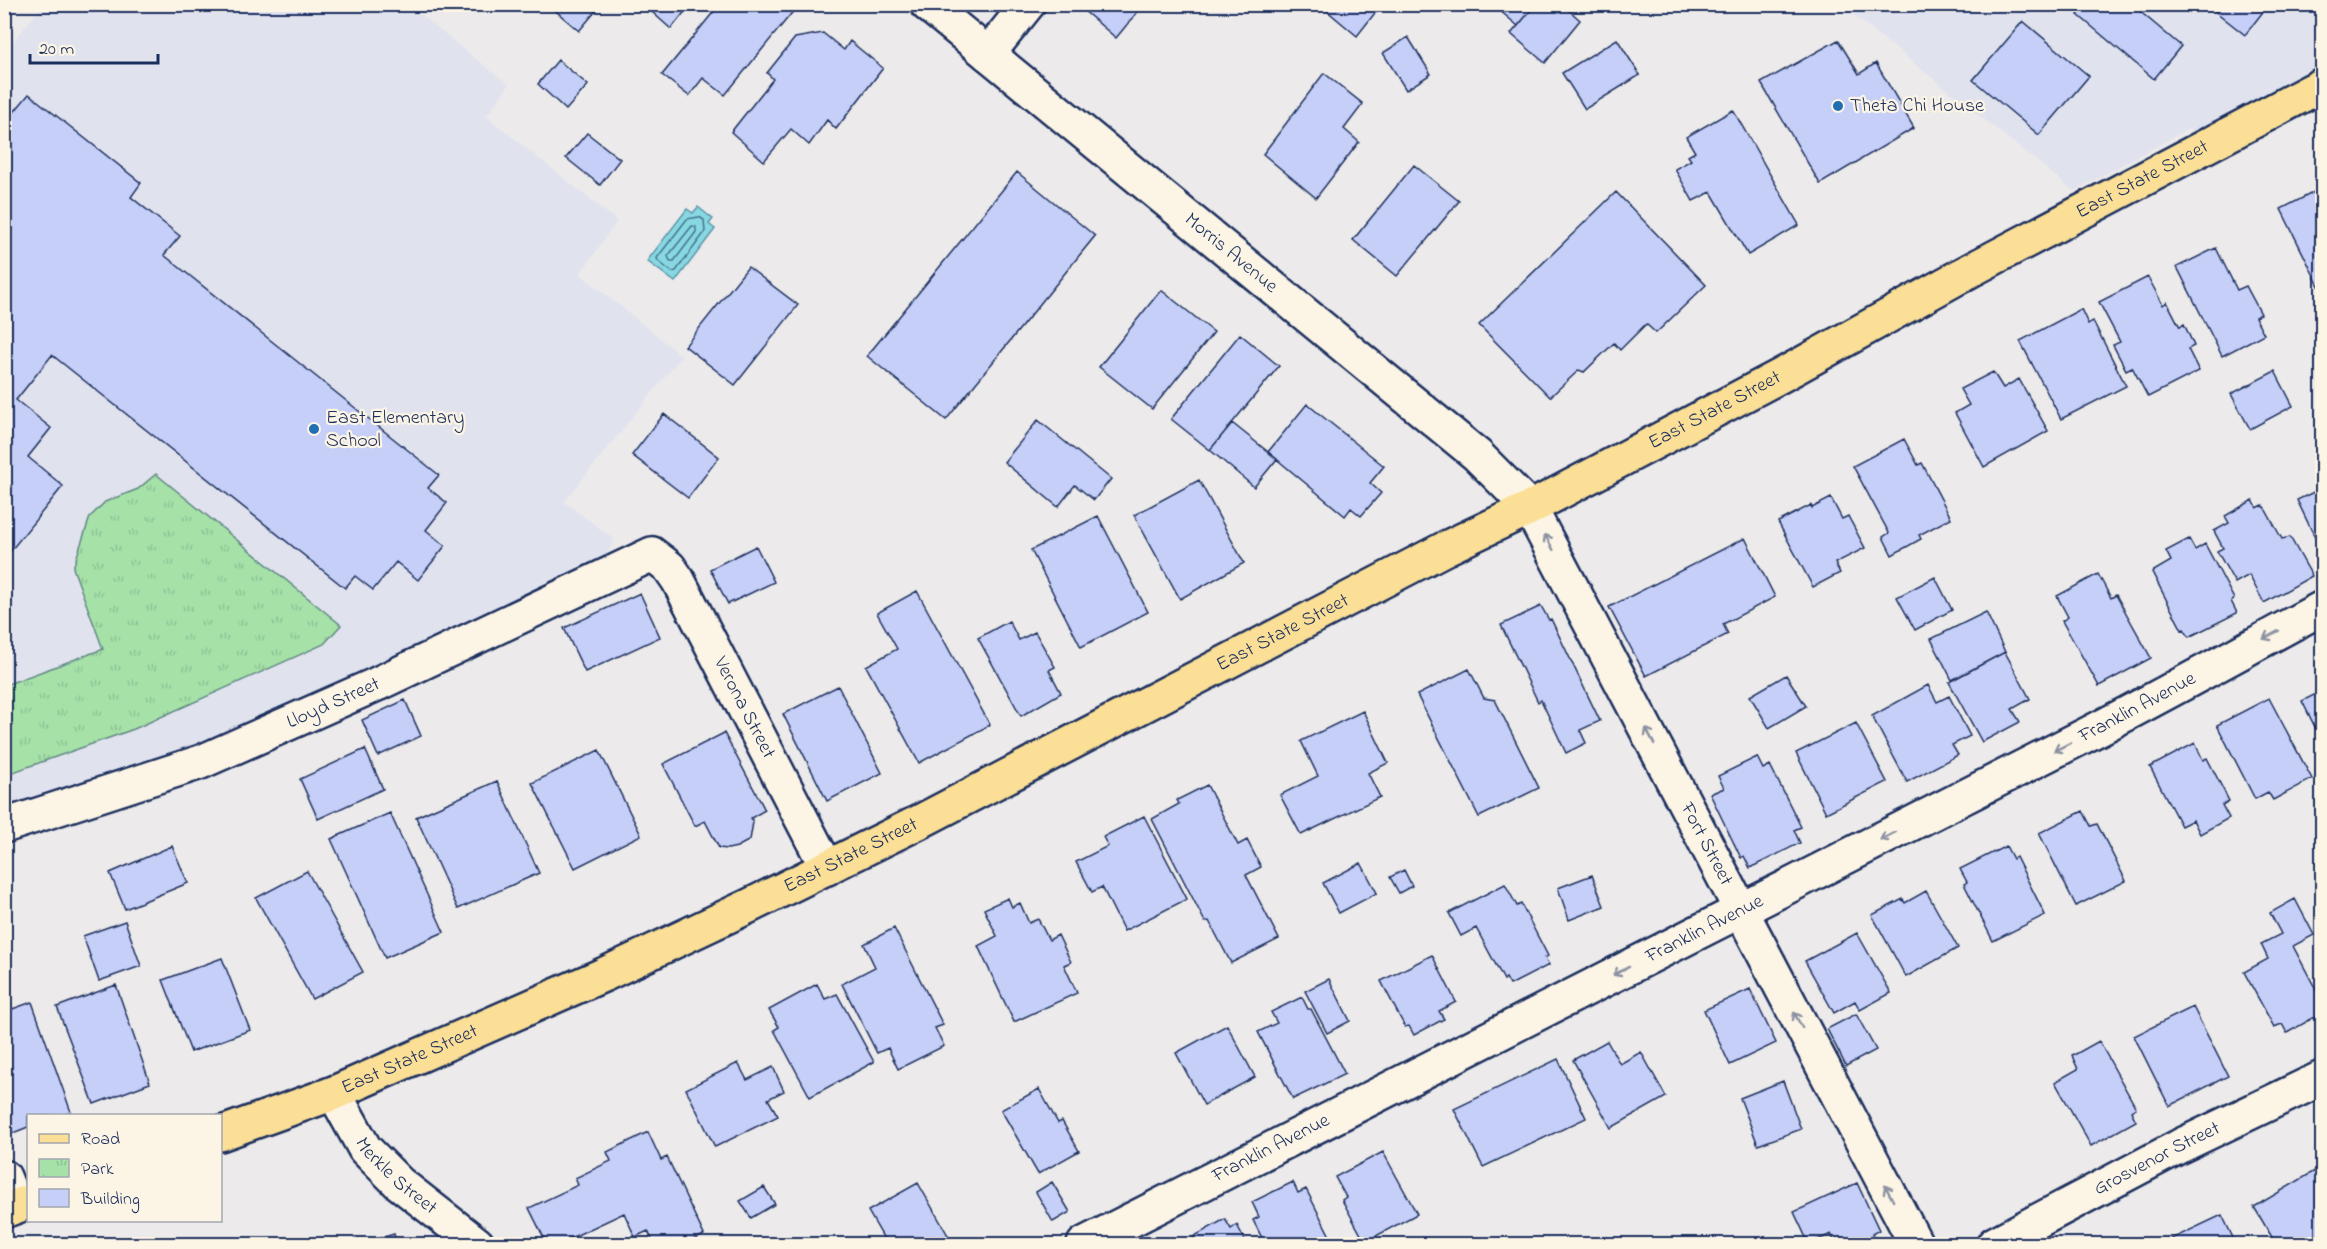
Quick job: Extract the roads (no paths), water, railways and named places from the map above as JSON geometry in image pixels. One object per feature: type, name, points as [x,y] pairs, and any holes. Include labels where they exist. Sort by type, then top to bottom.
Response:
[{"type":"main road","name":"East State Street","points":[[222,1133],[334,1093],[603,975],[827,868],[1446,548],[1530,507],[1782,375],[1971,270],[2322,85]]},
{"type":"street","name":"Morris Avenue","points":[[927,4],[1477,454],[1530,507]]},
{"type":"street","points":[[988,54],[1028,4]]},
{"type":"street","name":"Fort Street","points":[[1530,507],[1916,1245]]},
{"type":"street","name":"Verona Street","points":[[652,554],[669,567],[678,580],[827,868]]},
{"type":"street","name":"Lloyd Street","points":[[4,826],[201,762],[376,684],[652,554]]},
{"type":"street","name":"Franklin Avenue","points":[[1084,1245],[1400,1081],[2090,733],[2322,608]]},
{"type":"street","name":"Grosvenor Street","points":[[1994,1245],[2180,1146],[2322,1078]]},
{"type":"street","name":"Merkle Street","points":[[334,1093],[365,1149],[399,1183],[477,1245]]},
{"type":"water","points":[[698,207],[713,219],[709,224],[715,229],[675,282],[647,261],[687,209],[693,213]]},
{"type":"place","name":"Theta Chi House","points":[[1838,106]]},
{"type":"place","name":"East Elementary School","points":[[314,429]]}]
